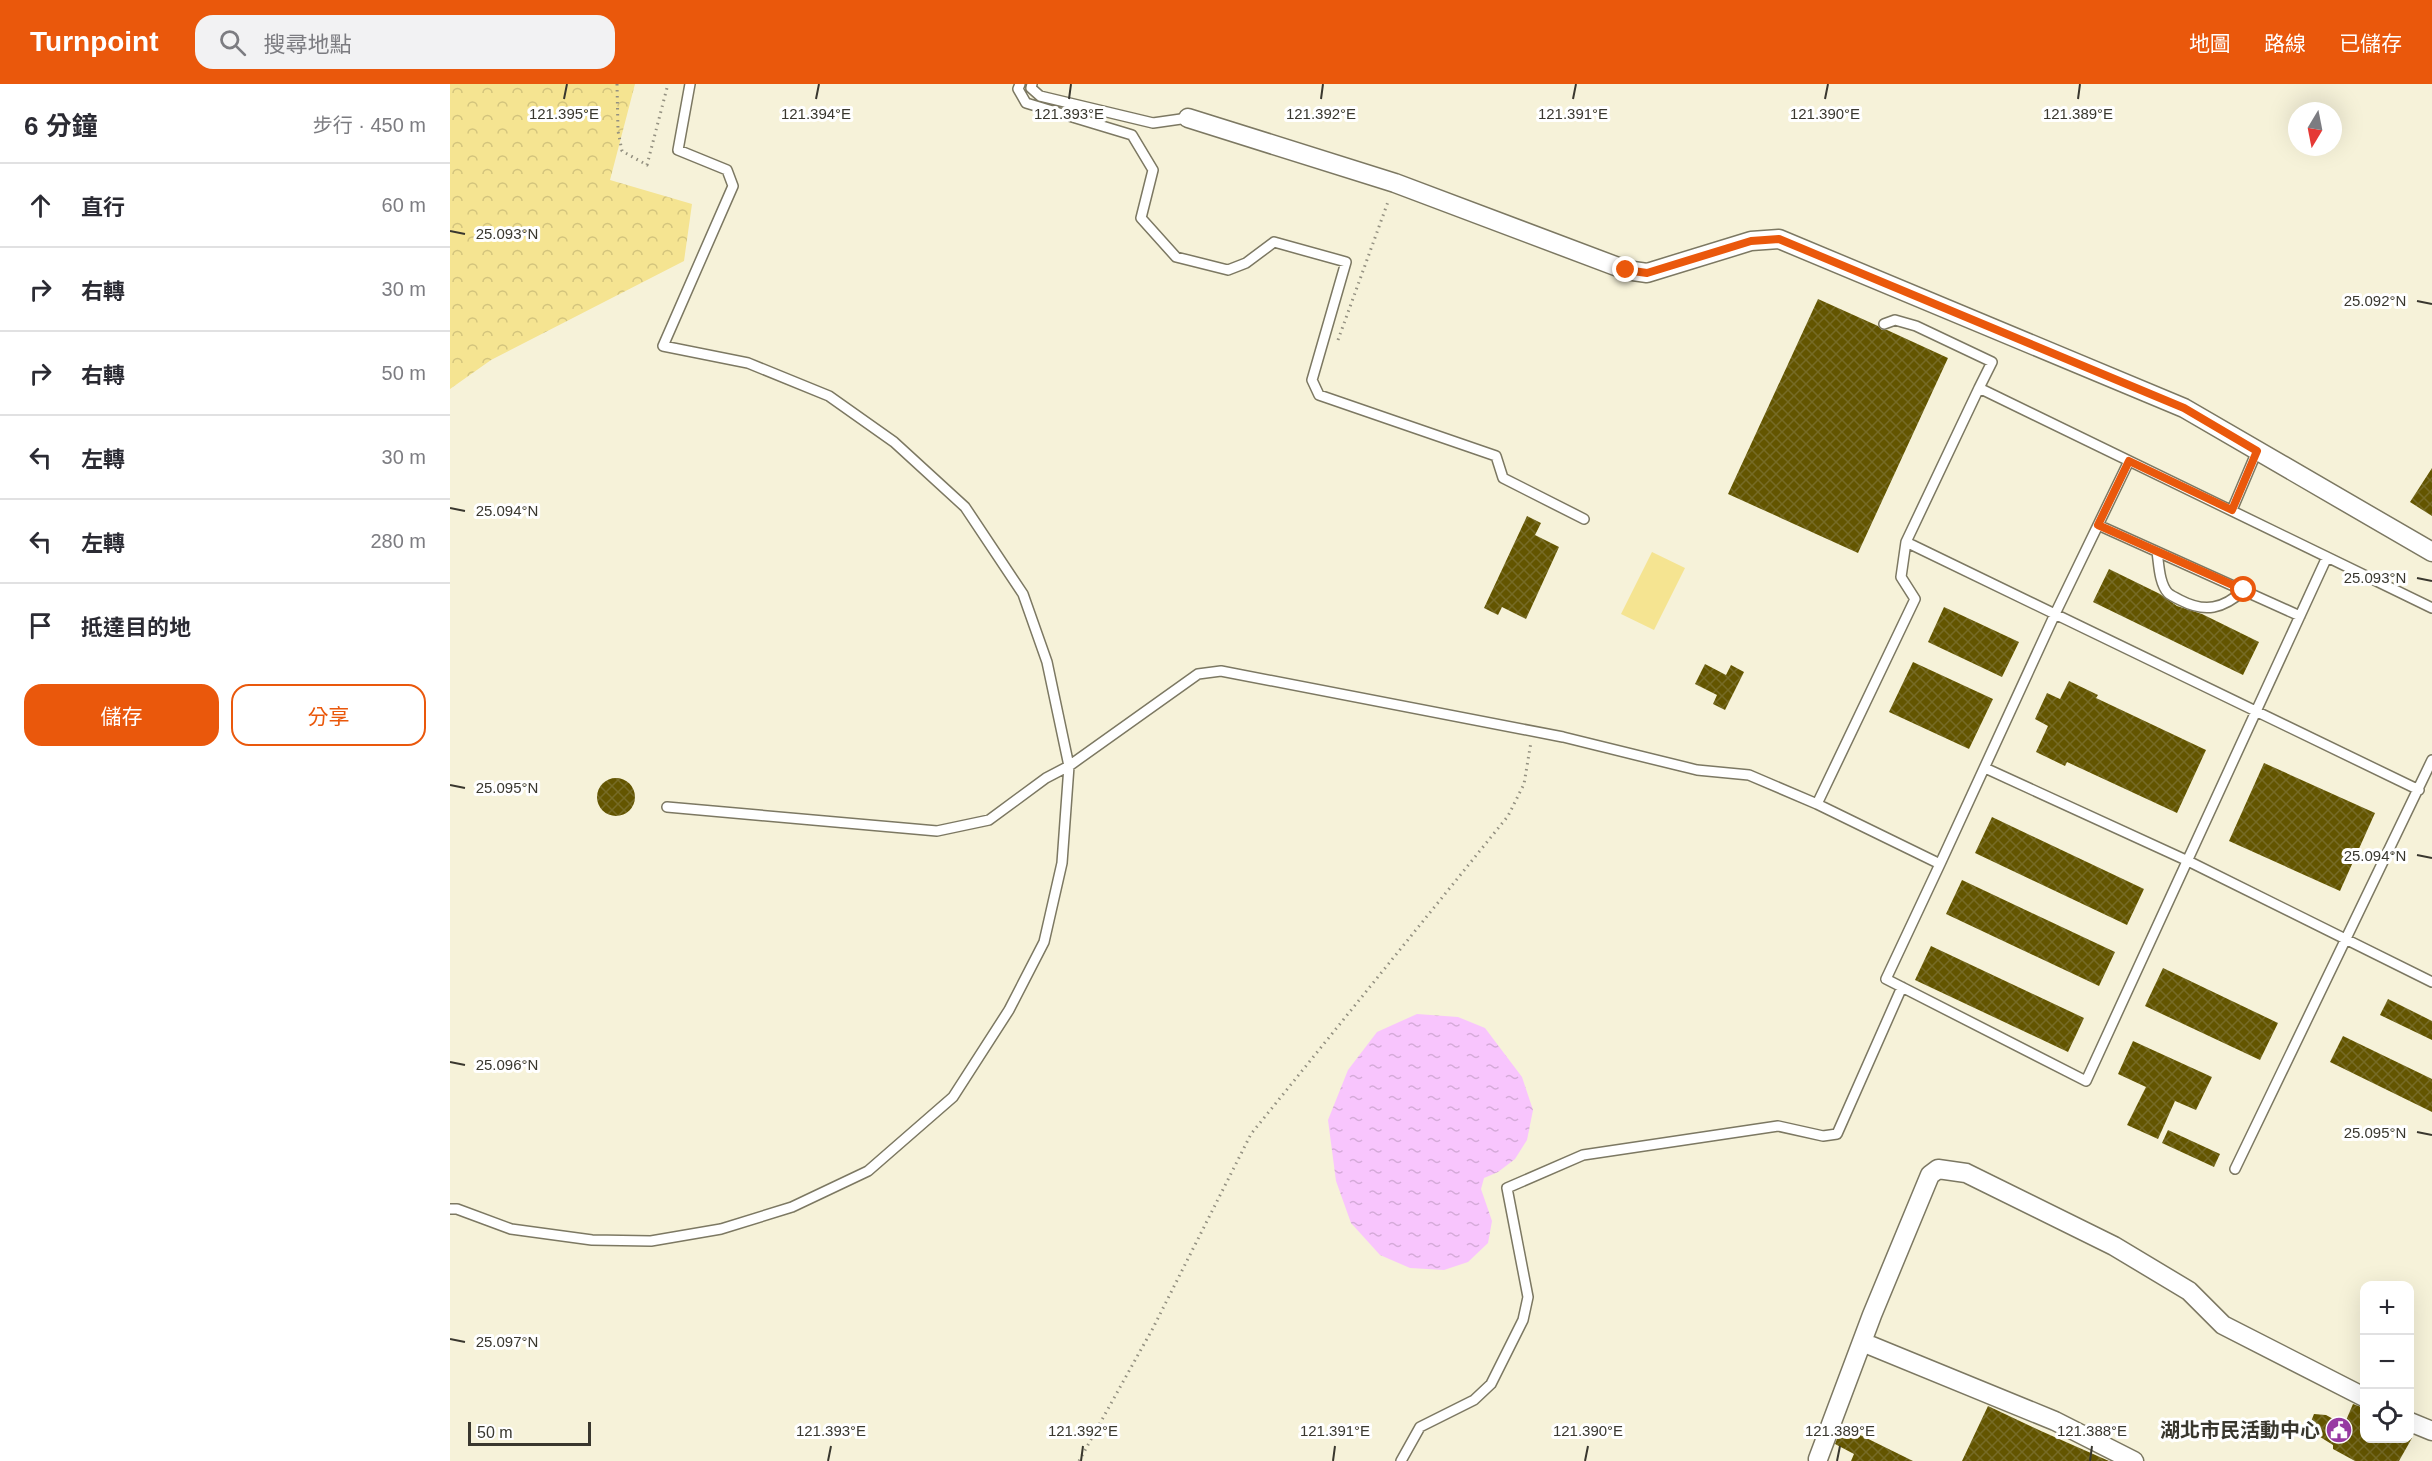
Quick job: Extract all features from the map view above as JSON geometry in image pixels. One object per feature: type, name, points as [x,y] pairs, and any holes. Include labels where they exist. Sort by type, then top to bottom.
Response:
[{"type":"street","points":[[1188,118],[1395,183],[1626,270],[1647,273],[1751,241],[1779,239],[2184,408],[2432,552]]},
{"type":"street","points":[[1819,1460],[1862,1342],[1930,1175],[1938,1168],[1966,1173],[2114,1246],[2189,1291],[2223,1325],[2360,1395]]},
{"type":"street","points":[[1862,1342],[2055,1421],[2134,1461]]},
{"type":"street","points":[[2414,1424],[2432,1431]]},
{"type":"lane","points":[[450,1209],[457,1209],[511,1229],[592,1240],[651,1240],[722,1229],[792,1207],[868,1171],[953,1097],[1009,1010],[1044,942],[1062,863],[1069,766],[1047,662],[1023,594],[964,507],[894,442],[829,396],[748,363],[663,346],[733,186],[727,170],[678,150],[690,84]]},
{"type":"lane","points":[[1020,84],[1018,89],[1026,103],[1132,135],[1153,170],[1142,218],[1176,257],[1228,270],[1246,264],[1274,242],[1346,262],[1312,380],[1319,395],[1496,456],[1503,478],[1584,519]]},
{"type":"lane","points":[[1032,84],[1031,88],[1040,96],[1153,123],[1188,118]]},
{"type":"lane","points":[[1817,804],[1915,599],[1901,577],[1906,542],[1992,362],[1916,326],[1895,320],[1884,324]]},
{"type":"lane","points":[[1979,388],[2432,608]]},
{"type":"lane","points":[[2232,510],[2257,451]]},
{"type":"lane","points":[[2129,461],[2055,614],[1886,979],[2086,1081],[2327,557]]},
{"type":"lane","points":[[2098,525],[2300,616]]},
{"type":"lane","points":[[1906,542],[2419,790]]},
{"type":"lane","points":[[2157,552],[2162,581],[2168,593],[2186,603],[2204,609],[2219,607],[2244,590]]},
{"type":"lane","points":[[667,807],[938,831],[989,820],[1198,674],[1221,671],[1533,732],[1697,770],[1749,775],[1817,804],[1940,864]]},
{"type":"lane","points":[[2235,1169],[2432,760]]},
{"type":"lane","points":[[1984,768],[2188,861],[2432,982]]},
{"type":"lane","points":[[1401,1461],[1420,1427],[1474,1400],[1491,1384],[1523,1320],[1528,1297],[1507,1188],[1583,1155],[1778,1126],[1823,1136],[1836,1134],[1902,987]]},
{"type":"path","points":[[617,84],[618,131],[622,151],[647,165],[668,84]]},
{"type":"path","points":[[1337,342],[1395,183]]},
{"type":"path","points":[[1079,1461],[1153,1328],[1251,1134],[1508,816],[1524,784],[1533,732]]},
{"type":"green space","points":[[450,84],[635,84],[610,180],[692,204],[684,261],[491,360],[450,389]]},
{"type":"green space","points":[[1652,552],[1685,568],[1654,630],[1621,614]]},
{"type":"water","points":[[1417,1014],[1458,1017],[1485,1028],[1522,1077],[1533,1110],[1527,1140],[1515,1159],[1498,1172],[1484,1178],[1481,1189],[1492,1221],[1488,1243],[1468,1262],[1444,1270],[1410,1268],[1380,1255],[1351,1223],[1336,1181],[1328,1120],[1348,1070],[1377,1032]]},
{"type":"building","points":[[1818,299],[1948,358],[1858,553],[1728,494]]},
{"type":"building","points":[[2432,468],[2432,516],[2410,502]]},
{"type":"building","points":[[1527,516],[1541,523],[1535,535],[1559,547],[1526,619],[1502,607],[1498,615],[1484,608]]},
{"type":"building","points":[[2109,569],[2160,594],[2177,606],[2202,614],[2259,642],[2243,675],[2093,602]]},
{"type":"building","points":[[1944,607],[2019,642],[2002,677],[1928,642]]},
{"type":"building","points":[[1913,662],[1993,699],[1969,749],[1889,712]]},
{"type":"building","points":[[1705,664],[1726,675],[1731,665],[1744,672],[1725,710],[1713,704],[1717,695],[1695,684]]},
{"type":"building","points":[[2069,681],[2098,695],[2096,698],[2206,750],[2177,813],[2067,762],[2065,766],[2036,752],[2048,726],[2035,719],[2047,693],[2060,699]]},
{"type":"building","points":[[2264,763],[2375,813],[2340,891],[2229,841]]},
{"type":"building","points":[[616,778],[623,779],[629,784],[634,790],[634,804],[629,810],[623,815],[616,816],[609,815],[603,810],[598,804],[597,797],[598,790],[603,784],[609,779]]},
{"type":"building","points":[[1992,817],[2144,889],[2127,925],[1975,853]]},
{"type":"building","points":[[1962,880],[2115,952],[2099,986],[1946,914]]},
{"type":"building","points":[[1931,946],[2084,1018],[2068,1052],[1915,980]]},
{"type":"building","points":[[2163,968],[2278,1023],[2260,1060],[2145,1006]]},
{"type":"building","points":[[2388,999],[2432,1021],[2432,1040],[2380,1015]]},
{"type":"building","points":[[2343,1036],[2432,1079],[2432,1112],[2330,1062]]},
{"type":"building","points":[[2133,1041],[2212,1077],[2196,1110],[2175,1101],[2158,1139],[2127,1125],[2146,1087],[2118,1074]]},
{"type":"building","points":[[2168,1130],[2220,1154],[2214,1167],[2162,1143]]},
{"type":"building","name":"湖北市民活動中心","points":[[2353,1404],[2360,1407],[2360,1443],[2409,1443],[2399,1461],[2355,1461],[2333,1449],[2333,1445],[2317,1435],[2309,1426],[2314,1414],[2326,1415],[2344,1425]]},
{"type":"building","points":[[1988,1406],[2041,1431],[2109,1461],[1962,1461]]},
{"type":"building","points":[[1842,1426],[1913,1461],[1851,1461],[1854,1454],[1835,1444]]},
{"type":"place","name":"湖北市民活動中心","points":[[2339,1430]]},
{"type":"route","points":[[1626,270],[1647,273],[1751,241],[1779,239],[2184,408],[2257,451],[2232,510],[2129,461],[2098,525],[2244,590]]}]
